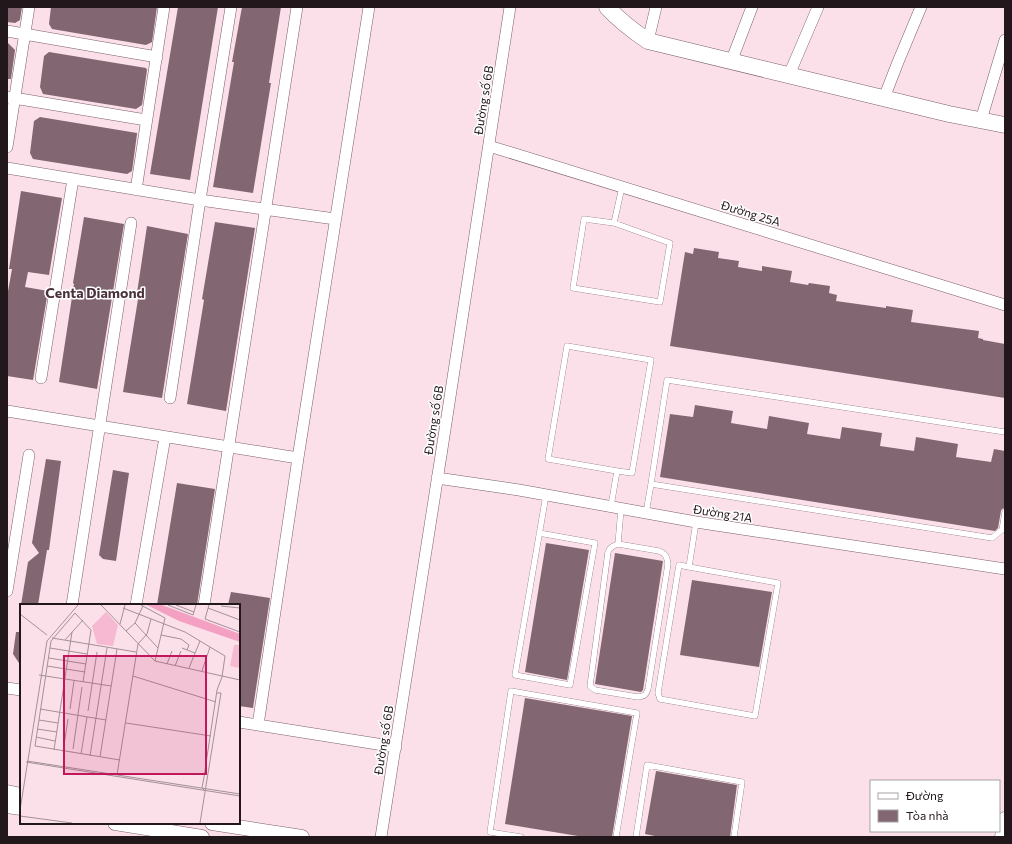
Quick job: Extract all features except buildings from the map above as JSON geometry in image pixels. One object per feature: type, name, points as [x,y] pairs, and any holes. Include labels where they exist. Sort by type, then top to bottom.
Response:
[{"type":"main road","points":[[607,7],[627,26],[648,41],[950,114],[1005,125]]},
{"type":"street","points":[[7,147],[11,98],[29,7]]},
{"type":"street","points":[[136,190],[164,7]]},
{"type":"street","points":[[170,398],[200,200],[232,7]]},
{"type":"street","points":[[204,604],[297,7]]},
{"type":"street","points":[[258,725],[298,458],[369,7]]},
{"type":"street","name":"Đường số 6B","points":[[381,837],[510,7]]},
{"type":"street","points":[[648,41],[656,7]]},
{"type":"street","points":[[732,62],[752,7]]},
{"type":"street","points":[[789,76],[818,7]]},
{"type":"street","points":[[884,98],[921,7]]},
{"type":"street","points":[[7,32],[157,57]]},
{"type":"street","points":[[981,120],[1005,40]]},
{"type":"street","points":[[11,98],[146,120]]},
{"type":"street","name":"Đường 25A","points":[[489,146],[1005,305]]},
{"type":"street","points":[[7,168],[200,200],[336,219]]},
{"type":"street","points":[[41,378],[73,179]]},
{"type":"street","points":[[72,604],[131,223]]},
{"type":"street","points":[[7,411],[298,458]]},
{"type":"street","points":[[136,604],[165,437]]},
{"type":"street","points":[[7,592],[29,455]]},
{"type":"street","name":"Đường 21A","points":[[438,478],[546,495],[696,522],[1005,569]]},
{"type":"street","points":[[7,688],[20,690]]},
{"type":"street","points":[[240,722],[396,747]]},
{"type":"street","points":[[7,792],[20,794]]},
{"type":"street","points":[[7,806],[20,808]]},
{"type":"street","points":[[1002,837],[1005,820]]},
{"type":"street","points":[[121,824],[195,836]]},
{"type":"street","points":[[218,824],[302,837]]},
{"type":"lane","points":[[614,223],[622,187]]},
{"type":"lane","points":[[584,219],[614,223],[670,243],[660,302],[573,288],[584,219]]},
{"type":"lane","points":[[567,346],[651,360],[632,474],[617,471],[548,459],[567,346]]},
{"type":"lane","points":[[646,513],[667,380],[1005,432]]},
{"type":"lane","points":[[617,471],[616,508],[618,544]]},
{"type":"lane","points":[[651,484],[992,538],[1002,530],[1005,512]]},
{"type":"lane","points":[[539,533],[595,543],[570,686],[515,675],[539,533],[546,495]]},
{"type":"lane","points":[[689,567],[696,522]]},
{"type":"lane","points":[[618,544],[659,551],[665,554],[668,564],[648,689],[644,696],[638,697],[595,690],[590,686],[608,552],[612,546],[618,544]]},
{"type":"lane","points":[[679,565],[689,567],[778,583],[755,716],[660,699],[658,694],[679,565]]},
{"type":"lane","points":[[521,837],[490,832],[511,691],[637,714],[616,837]]},
{"type":"lane","points":[[636,837],[647,765],[742,782],[734,837]]},
{"type":"district","name":"Centa Diamond","points":[[95,292]]}]
